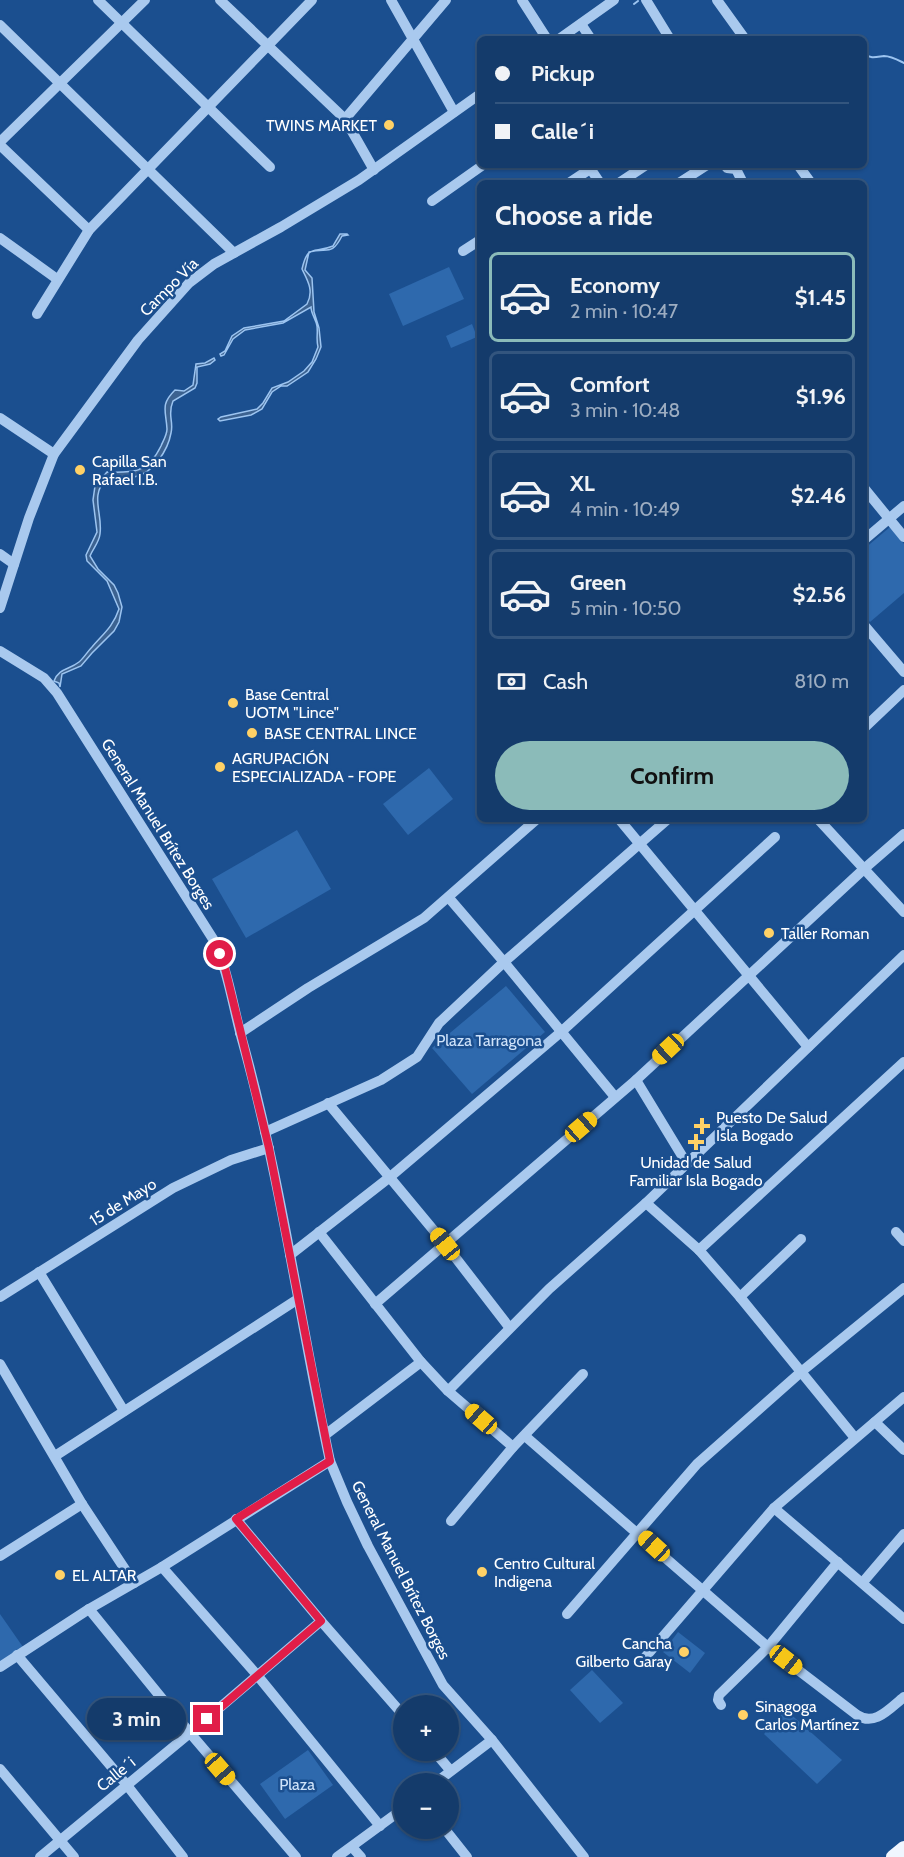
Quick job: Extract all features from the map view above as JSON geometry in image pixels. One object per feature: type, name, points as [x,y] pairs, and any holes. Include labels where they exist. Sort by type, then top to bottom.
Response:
[{"type":"main road","points":[[893,1857],[904,1848]]},
{"type":"street","points":[[98,0],[270,167]]},
{"type":"street","points":[[89,230],[0,144],[145,0]]},
{"type":"street","points":[[220,0],[345,119],[375,170]]},
{"type":"street","points":[[37,314],[89,230],[312,0]]},
{"type":"street","points":[[391,0],[454,112]]},
{"type":"street","points":[[345,119],[446,0]]},
{"type":"street","points":[[522,0],[545,36]]},
{"type":"street","points":[[563,36],[614,0]]},
{"type":"street","points":[[646,0],[668,36]]},
{"type":"street","points":[[717,0],[743,36]]},
{"type":"street","points":[[581,24],[589,36]]},
{"type":"street","points":[[0,25],[234,253]]},
{"type":"street","name":"Campo Vía","points":[[0,608],[54,454],[138,340],[189,283],[205,269],[281,227],[375,170],[477,96]]},
{"type":"street","points":[[432,201],[479,168]]},
{"type":"street","points":[[572,180],[588,168]]},
{"type":"street","points":[[624,180],[642,168]]},
{"type":"street","points":[[684,180],[702,168]]},
{"type":"street","points":[[0,238],[57,279]]},
{"type":"street","points":[[463,251],[477,242]]},
{"type":"street","points":[[0,418],[54,454]]},
{"type":"street","points":[[867,492],[904,537]]},
{"type":"street","points":[[867,537],[904,506]]},
{"type":"street","points":[[0,554],[14,564]]},
{"type":"street","points":[[867,629],[904,672]]},
{"type":"street","name":"General Manuel Brítez Borges","points":[[0,651],[44,678],[57,693],[213,939],[224,964],[269,1148],[330,1461],[368,1546],[438,1676],[451,1695],[492,1740],[584,1857]]},
{"type":"street","points":[[867,725],[904,690]]},
{"type":"street","points":[[240,1033],[308,988],[424,918],[534,822]]},
{"type":"street","points":[[622,822],[808,1047]]},
{"type":"street","points":[[265,1132],[381,1080],[417,1057],[439,1023],[504,962],[665,822]]},
{"type":"street","points":[[821,822],[904,912]]},
{"type":"street","points":[[375,1304],[636,1080],[904,834]]},
{"type":"street","points":[[290,1255],[390,1176],[561,1032],[775,837]]},
{"type":"street","points":[[449,898],[615,1097]]},
{"type":"street","points":[[448,1391],[509,1327],[646,1203],[904,955]]},
{"type":"street","points":[[699,1250],[904,1062]]},
{"type":"street","points":[[636,1080],[687,1164]]},
{"type":"street","points":[[328,1103],[445,1244],[509,1327]]},
{"type":"street","name":"15 de Mayo","points":[[0,1297],[173,1188],[231,1160],[269,1148]]},
{"type":"street","points":[[646,1203],[699,1250],[855,1438]]},
{"type":"street","points":[[319,1232],[421,1362],[448,1391],[513,1447]]},
{"type":"street","points":[[896,1232],[904,1241]]},
{"type":"street","points":[[740,1297],[801,1239]]},
{"type":"street","points":[[39,1272],[124,1411]]},
{"type":"street","points":[[567,1614],[697,1464],[801,1371],[904,1288]]},
{"type":"street","points":[[55,1456],[298,1299]]},
{"type":"street","points":[[324,1435],[421,1362]]},
{"type":"street","points":[[0,1364],[3,1376],[134,1583]]},
{"type":"street","points":[[451,1521],[513,1447],[583,1374]]},
{"type":"street","points":[[641,1662],[774,1508],[904,1397]]},
{"type":"street","points":[[875,1422],[904,1450]]},
{"type":"street","points":[[525,1436],[768,1647],[862,1718],[869,1720],[876,1718],[904,1697]]},
{"type":"street","points":[[0,1668],[17,1655],[330,1461]]},
{"type":"street","points":[[0,1556],[82,1504]]},
{"type":"street","points":[[774,1508],[904,1619]]},
{"type":"street","points":[[236,1519],[393,1703]]},
{"type":"street","points":[[863,1582],[904,1534]]},
{"type":"street","points":[[721,1705],[718,1700],[719,1695],[768,1647],[838,1562]]},
{"type":"street","points":[[162,1567],[257,1675],[380,1826]]},
{"type":"street","points":[[89,1610],[296,1857]]},
{"type":"street","name":"Calle´i","points":[[40,1857],[321,1621]]},
{"type":"street","points":[[17,1655],[126,1784],[183,1857]]},
{"type":"street","points":[[447,1773],[492,1740]]},
{"type":"street","points":[[442,1761],[450,1770]]},
{"type":"street","points":[[0,1769],[74,1857]]},
{"type":"street","points":[[337,1857],[393,1816]]},
{"type":"street","points":[[453,1839],[467,1857]]},
{"type":"street","points":[[352,1847],[361,1857]]},
{"type":"green space","points":[[449,267],[464,299],[403,326],[389,294]]},
{"type":"green space","points":[[472,324],[477,337],[451,348],[446,336]]},
{"type":"green space","points":[[890,527],[904,544],[904,593],[870,622],[867,618],[867,546]]},
{"type":"green space","points":[[429,768],[453,799],[408,835],[383,804]]},
{"type":"green space","points":[[297,830],[331,889],[246,938],[212,879]]},
{"type":"green space","name":"Plaza Tarragona","points":[[506,986],[545,1032],[472,1094],[432,1048]]},
{"type":"green space","points":[[0,1614],[23,1647],[0,1663]]},
{"type":"green space","name":"Cancha Gilberto Garay","points":[[678,1632],[705,1653],[690,1673],[663,1652]]},
{"type":"green space","points":[[592,1670],[623,1703],[600,1723],[570,1690]]},
{"type":"green space","points":[[786,1710],[842,1760],[817,1784],[764,1734]]},
{"type":"green space","name":"Plaza","points":[[308,1750],[333,1785],[285,1819],[260,1784]]},
{"type":"shaded area","points":[[340,234],[348,235],[342,236],[332,249],[311,252],[333,246]]},
{"type":"shaded area","points":[[309,253],[305,270],[312,278],[314,312],[319,328],[321,347],[316,359],[308,372],[287,386],[281,386],[272,392],[262,409],[251,415],[220,421],[218,419],[221,417],[257,409],[272,388],[288,382],[312,362],[318,347],[317,326],[311,307],[283,323],[245,330],[233,339],[224,355],[220,354],[225,351],[232,336],[244,328],[284,321],[307,304],[310,290],[302,269]]},
{"type":"shaded area","points":[[214,358],[215,360],[210,364],[197,367],[195,388],[173,401],[172,429],[169,440],[163,454],[153,466],[134,477],[107,477],[102,484],[98,498],[100,534],[90,556],[118,593],[122,607],[119,622],[114,631],[81,666],[62,674],[60,687],[59,683],[54,681],[56,677],[61,671],[82,659],[111,626],[119,609],[107,581],[87,561],[86,555],[97,532],[93,500],[95,486],[107,472],[139,470],[151,462],[166,433],[167,400],[175,390],[184,391],[193,385],[196,364],[205,363]]},
{"type":"waterway","points":[[634,4],[638,1]]},
{"type":"waterway","points":[[867,55],[894,58],[904,63]]},
{"type":"place","name":"TWINS MARKET","points":[[389,125]]},
{"type":"place","name":"Capilla San Rafael I.B.","points":[[80,470]]},
{"type":"place","name":"Base Central UOTM \"Lince\"","points":[[233,703]]},
{"type":"place","name":"BASE CENTRAL LINCE","points":[[252,733]]},
{"type":"place","name":"AGRUPACIÓN ESPECIALIZADA - FOPE","points":[[220,767]]},
{"type":"place","name":"Taller Roman","points":[[769,933]]},
{"type":"place","name":"Puesto De Salud Isla Bogado","points":[[702,1126]]},
{"type":"place","name":"Unidad de Salud Familiar Isla Bogado","points":[[696,1142]]},
{"type":"place","name":"Centro Cultural Indigena","points":[[482,1572]]},
{"type":"place","name":"EL ALTAR","points":[[60,1575]]},
{"type":"place","name":"Cancha Gilberto Garay","points":[[684,1652]]},
{"type":"place","name":"Sinagoga Carlos Martínez","points":[[743,1715]]},
{"type":"route","points":[[207,1719],[321,1621],[236,1519],[330,1461],[269,1148],[220,954]]}]
